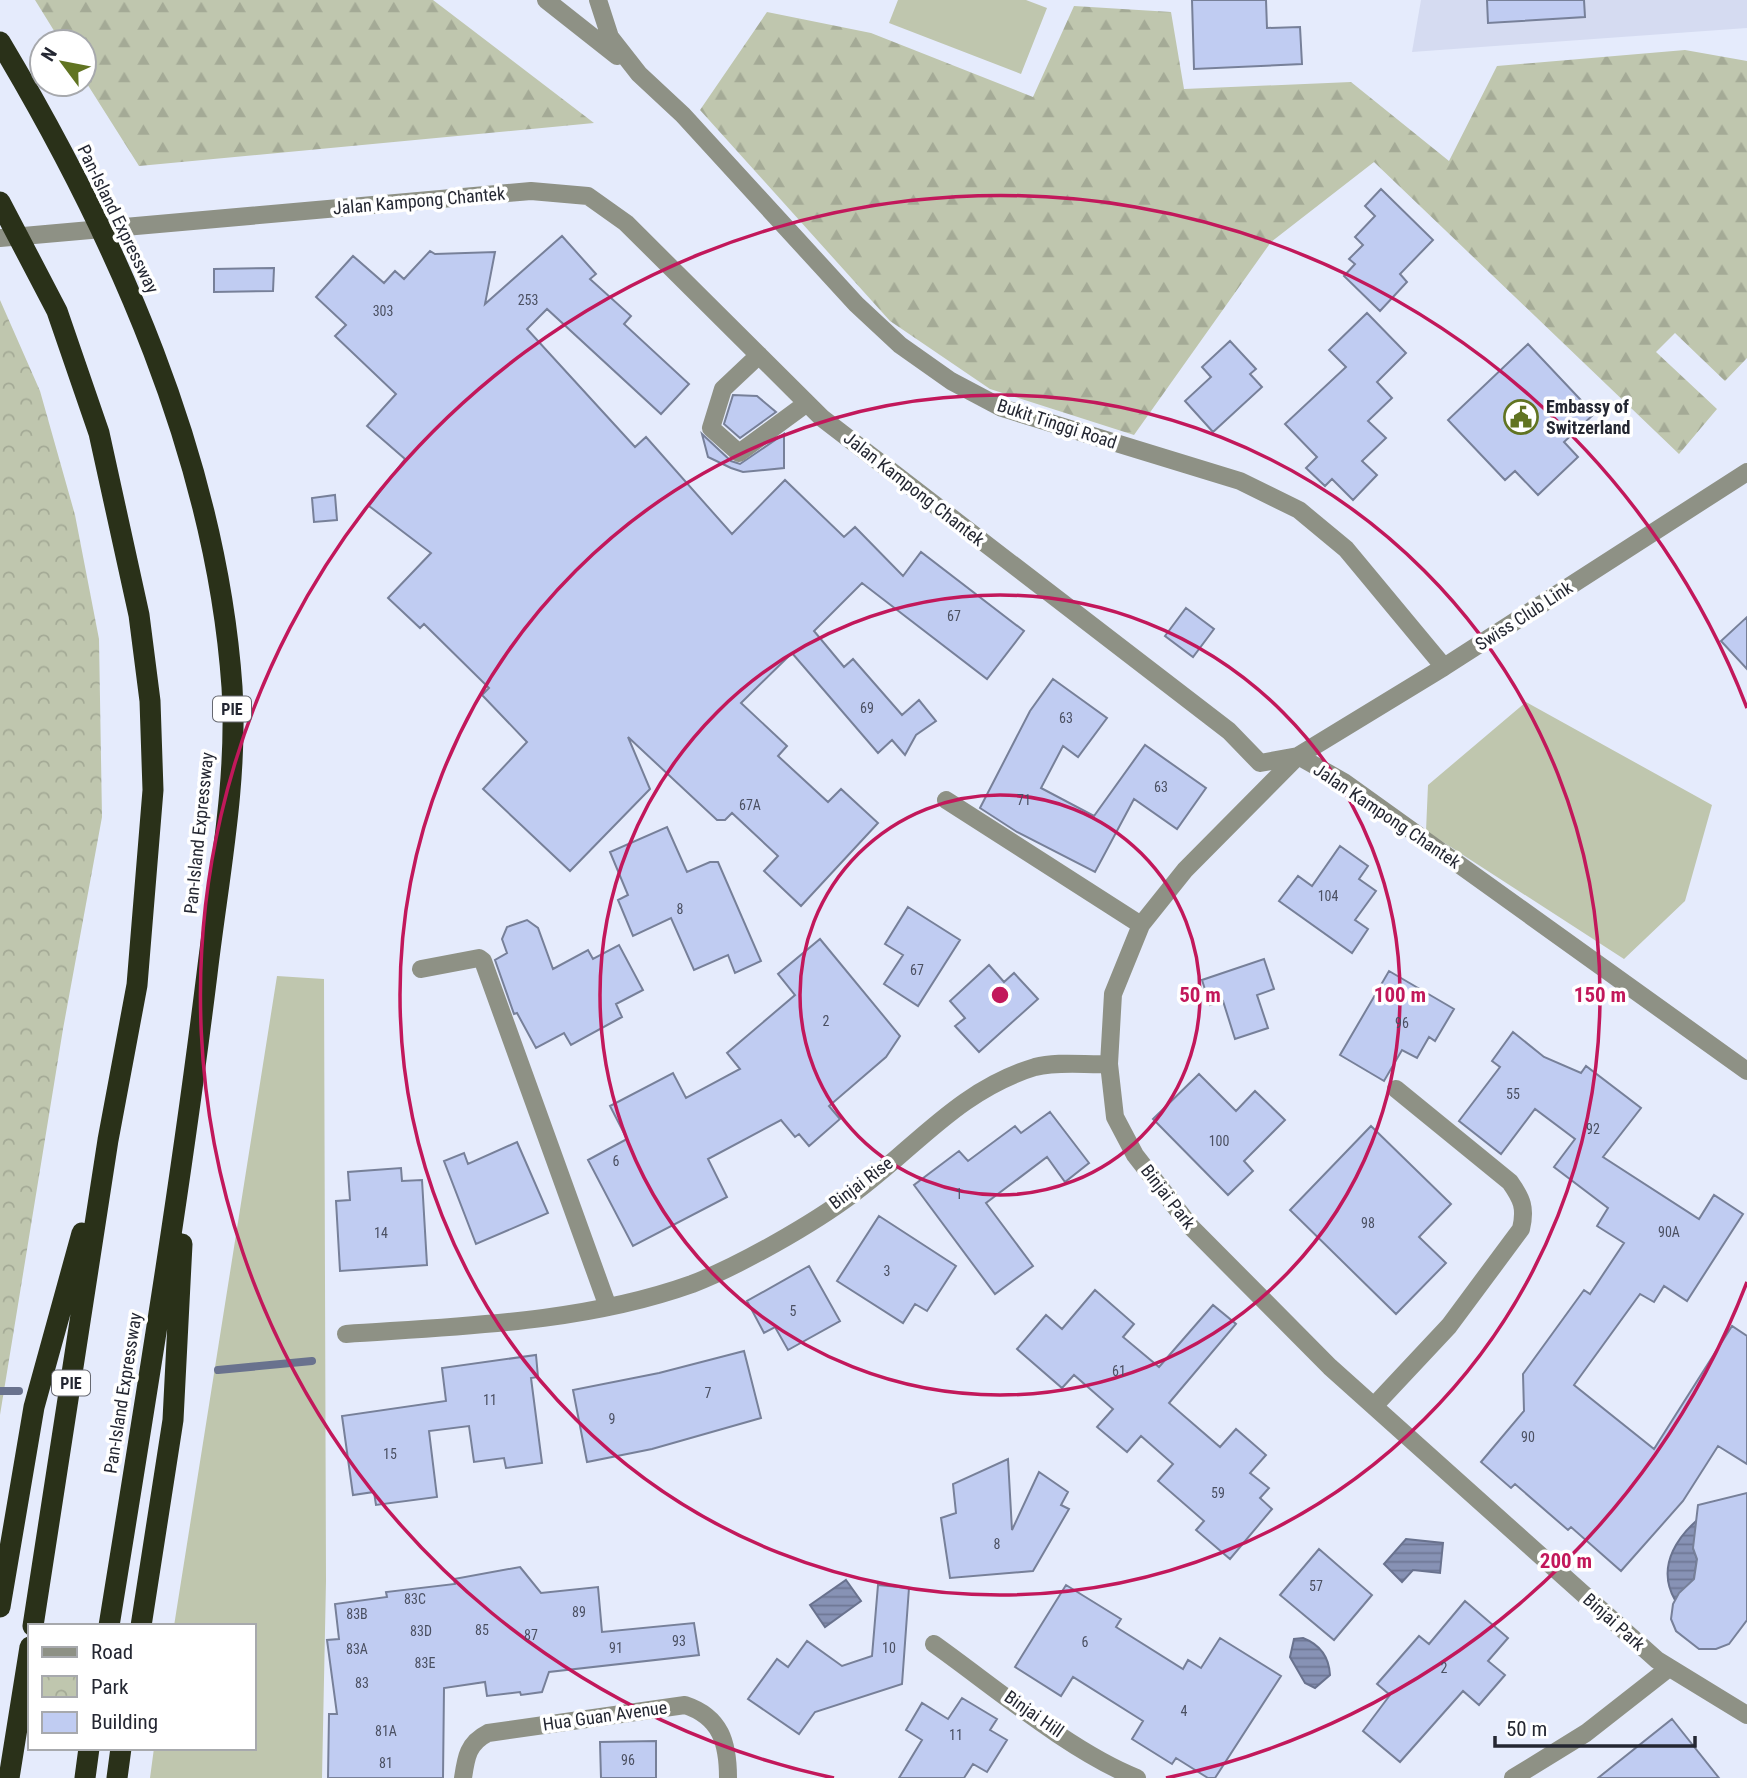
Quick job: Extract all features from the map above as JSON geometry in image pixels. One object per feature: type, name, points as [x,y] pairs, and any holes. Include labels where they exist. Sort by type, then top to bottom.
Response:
[{"type":"highway","name":"Pan-Island Expressway","points":[[0,42],[26,86],[130,290],[203,500],[227,633],[232,692],[229,792],[187,1141],[109,1624]]},
{"type":"highway","name":"PIE","points":[[0,202],[57,311],[99,433],[118,509],[139,615],[150,701],[153,790],[137,985],[108,1140],[33,1624]]},
{"type":"highway","points":[[0,1606],[34,1407],[108,1140]]},
{"type":"highway","points":[[141,1624],[173,1420],[187,1141]]},
{"type":"highway","points":[[9,1778],[28,1659]]},
{"type":"highway","points":[[85,1778],[89,1750]]},
{"type":"highway","points":[[117,1778],[121,1750]]},
{"type":"street","points":[[546,0],[639,74]]},
{"type":"street","name":"Bukit Tinggi Road","points":[[598,0],[610,37],[639,74],[683,116],[856,304],[900,345],[951,381],[1002,408],[1240,481],[1299,510],[1346,549],[1444,667]]},
{"type":"street","name":"Jalan Kampong Chantek","points":[[0,238],[531,191],[588,195],[626,223],[807,403],[1229,731],[1260,763],[1298,756],[1344,782],[1747,1071]]},
{"type":"street","points":[[759,355],[723,389],[711,428],[738,453],[807,403]]},
{"type":"street","name":"Swiss Club Link","points":[[1298,756],[1444,667],[1747,472]]},
{"type":"street","name":"Binjai Park","points":[[1298,756],[1185,870],[1141,925],[1113,994],[1109,1064],[1115,1117],[1143,1165],[1191,1227],[1374,1406],[1637,1643],[1669,1668],[1745,1709]]},
{"type":"street","points":[[946,800],[1141,925]]},
{"type":"street","points":[[421,969],[479,958],[483,961],[608,1307]]},
{"type":"street","name":"Binjai Rise","points":[[346,1334],[469,1325],[608,1307],[692,1283],[756,1253],[853,1194],[960,1102],[1002,1080],[1038,1066],[1109,1064]]},
{"type":"street","points":[[1374,1406],[1457,1315],[1521,1229],[1524,1214],[1523,1200],[1510,1182],[1396,1089]]},
{"type":"street","name":"Binjai Hill","points":[[934,1644],[1065,1737],[1117,1770],[1137,1778]]},
{"type":"street","points":[[1513,1778],[1586,1732],[1669,1668]]},
{"type":"street","name":"Hua Guan Avenue","points":[[463,1778],[467,1753],[474,1740],[488,1733],[685,1705],[710,1719],[724,1736],[727,1778]]},
{"type":"shaded area","points":[[1421,0],[1747,0],[1747,28],[1412,52]]},
{"type":"green space","points":[[35,0],[433,0],[594,123],[139,166],[96,98],[98,28],[52,28]]},
{"type":"green space","points":[[898,0],[1026,0],[1047,8],[1021,74],[889,23]]},
{"type":"green space","points":[[1074,6],[1171,12],[1184,89],[1351,82],[1449,161],[1497,66],[1685,50],[1747,61],[1747,358],[1725,381],[1675,333],[1656,352],[1717,409],[1679,454],[1374,162],[1271,242],[1134,435],[990,389],[890,321],[700,110],[767,12],[871,33],[1033,97]]},
{"type":"green space","points":[[0,300],[40,391],[75,515],[99,639],[102,817],[63,1029],[0,1415]]},
{"type":"green space","points":[[1526,702],[1712,805],[1685,901],[1624,959],[1426,831],[1428,785]]},
{"type":"green space","points":[[277,976],[324,979],[326,1581],[322,1778],[150,1778],[154,1750],[256,1750],[256,1624],[174,1624]]},
{"type":"water","points":[[1707,1512],[1693,1548],[1697,1559],[1694,1579],[1675,1600],[1669,1587],[1668,1574],[1673,1551],[1687,1530]]},
{"type":"water","points":[[1406,1539],[1443,1543],[1440,1573],[1413,1570],[1402,1582],[1384,1564]]},
{"type":"water","points":[[846,1580],[861,1601],[825,1627],[810,1605]]},
{"type":"water","points":[[1303,1638],[1323,1652],[1328,1663],[1330,1675],[1315,1688],[1305,1683],[1290,1657],[1294,1639]]},
{"type":"building","points":[[1192,0],[1266,0],[1267,28],[1300,27],[1302,64],[1194,69]]},
{"type":"building","points":[[1487,0],[1584,0],[1585,17],[1488,23]]},
{"type":"building","points":[[1381,189],[1433,240],[1400,274],[1407,282],[1380,311],[1344,276],[1355,264],[1349,259],[1363,245],[1355,237],[1375,216],[1365,206]]},
{"type":"building","points":[[562,236],[596,274],[590,279],[631,316],[624,324],[689,384],[661,414],[547,309],[527,329],[635,447],[646,437],[732,534],[785,480],[844,537],[855,527],[903,576],[921,552],[1024,631],[987,679],[862,583],[814,631],[844,667],[853,659],[902,715],[919,700],[936,721],[916,735],[905,755],[892,740],[878,753],[792,653],[741,703],[787,746],[778,756],[828,802],[841,789],[878,823],[801,906],[764,871],[778,856],[732,813],[725,820],[717,820],[628,737],[650,789],[570,871],[483,789],[527,742],[482,695],[489,688],[424,624],[420,628],[388,598],[431,553],[369,506],[405,459],[367,426],[396,394],[335,336],[346,325],[316,297],[353,256],[384,283],[395,271],[404,279],[430,251],[435,254],[495,252],[485,304]]},
{"type":"building","points":[[274,268],[273,291],[214,292],[214,269]]},
{"type":"building","points":[[1367,313],[1406,353],[1377,382],[1392,398],[1368,421],[1386,438],[1362,461],[1377,475],[1353,500],[1332,479],[1325,486],[1306,468],[1317,457],[1285,424],[1346,367],[1329,350]]},
{"type":"building","points":[[1230,341],[1256,369],[1250,374],[1262,387],[1213,432],[1185,401],[1211,377],[1202,367]]},
{"type":"building","name":"Embassy of Switzerland","points":[[1528,344],[1594,414],[1564,442],[1578,457],[1538,495],[1515,471],[1505,480],[1448,420]]},
{"type":"building","points":[[733,395],[757,396],[776,412],[740,438],[724,424]]},
{"type":"building","points":[[702,434],[731,461],[740,464],[784,434],[784,468],[743,472],[731,468],[708,457]]},
{"type":"building","points":[[335,495],[337,520],[314,522],[312,498]]},
{"type":"building","points":[[1186,608],[1214,629],[1193,657],[1165,636]]},
{"type":"building","points":[[1747,617],[1747,669],[1721,641]]},
{"type":"building","points":[[1053,679],[1107,718],[1078,757],[1063,746],[1041,788],[1094,816],[1145,745],[1206,788],[1177,829],[1134,799],[1095,872],[1017,832],[980,808],[1030,711]]},
{"type":"building","points":[[667,827],[687,872],[710,862],[718,862],[761,961],[735,973],[728,955],[694,970],[671,918],[633,936],[618,900],[628,895],[610,852]]},
{"type":"building","points":[[1340,846],[1368,866],[1359,879],[1376,891],[1355,920],[1368,929],[1352,953],[1279,901],[1298,876],[1312,886]]},
{"type":"building","points":[[908,907],[960,940],[918,1006],[884,984],[903,955],[885,944]]},
{"type":"building","points":[[527,920],[538,928],[553,969],[588,950],[593,959],[619,945],[643,990],[616,1004],[622,1017],[571,1045],[564,1033],[536,1048],[517,1013],[514,1014],[495,960],[507,953],[502,939],[507,927]]},
{"type":"building","points":[[820,939],[900,1036],[886,1057],[829,1106],[840,1119],[809,1146],[799,1134],[795,1137],[781,1120],[708,1159],[727,1197],[633,1246],[588,1160],[627,1139],[610,1106],[673,1073],[686,1098],[740,1069],[727,1053],[795,995],[778,974]]},
{"type":"building","points":[[1264,959],[1274,989],[1257,995],[1268,1028],[1235,1039],[1223,1001],[1210,1005],[1202,980]]},
{"type":"building","points":[[989,965],[1004,982],[1014,973],[1038,999],[979,1052],[955,1026],[965,1018],[950,1001]]},
{"type":"building","points":[[1389,971],[1454,1009],[1435,1041],[1429,1037],[1417,1058],[1402,1050],[1384,1081],[1340,1055]]},
{"type":"building","points":[[1513,1032],[1544,1057],[1581,1073],[1586,1066],[1641,1108],[1603,1157],[1699,1219],[1714,1195],[1743,1214],[1687,1301],[1664,1286],[1654,1302],[1640,1294],[1574,1385],[1654,1449],[1732,1326],[1747,1336],[1747,1464],[1718,1446],[1683,1501],[1621,1571],[1571,1527],[1568,1530],[1515,1484],[1511,1488],[1481,1462],[1524,1411],[1523,1374],[1584,1290],[1590,1294],[1624,1243],[1597,1226],[1608,1208],[1554,1167],[1575,1139],[1535,1109],[1501,1154],[1459,1121],[1500,1067],[1492,1061]]},
{"type":"building","points":[[1199,1074],[1236,1111],[1255,1091],[1285,1120],[1244,1161],[1253,1171],[1228,1195],[1153,1119]]},
{"type":"building","points":[[1050,1112],[1089,1163],[1065,1182],[1047,1157],[986,1203],[1033,1266],[995,1294],[914,1185],[959,1151],[968,1161],[1015,1126],[1021,1133]]},
{"type":"building","points":[[1371,1126],[1451,1204],[1419,1237],[1446,1263],[1396,1314],[1290,1210]]},
{"type":"building","points":[[517,1142],[548,1213],[476,1244],[444,1161],[464,1153],[468,1164]]},
{"type":"building","points":[[401,1168],[402,1181],[422,1180],[427,1265],[340,1271],[336,1201],[350,1200],[348,1172]]},
{"type":"building","points":[[879,1216],[956,1266],[927,1311],[915,1304],[903,1323],[837,1281]]},
{"type":"building","points":[[809,1266],[840,1321],[788,1350],[775,1327],[764,1333],[747,1301]]},
{"type":"building","points":[[1095,1290],[1134,1324],[1123,1337],[1159,1367],[1213,1305],[1236,1324],[1169,1403],[1220,1447],[1236,1429],[1266,1455],[1250,1473],[1269,1488],[1260,1498],[1272,1509],[1230,1559],[1196,1530],[1204,1521],[1158,1481],[1173,1464],[1141,1436],[1127,1452],[1097,1427],[1113,1409],[1074,1375],[1062,1388],[1017,1349],[1046,1315],[1062,1329]]},
{"type":"building","points":[[744,1351],[761,1418],[652,1449],[587,1462],[573,1390],[659,1373]]},
{"type":"building","points":[[536,1355],[538,1377],[531,1378],[542,1463],[506,1468],[504,1458],[474,1462],[469,1426],[429,1431],[437,1497],[376,1505],[374,1492],[353,1495],[342,1416],[446,1401],[442,1368]]},
{"type":"building","points":[[1008,1459],[1012,1530],[1039,1472],[1068,1492],[1061,1505],[1069,1509],[1033,1571],[950,1578],[941,1518],[956,1513],[953,1484]]},
{"type":"building","points":[[1747,1493],[1747,1620],[1729,1644],[1716,1649],[1699,1649],[1676,1631],[1671,1619],[1673,1604],[1679,1593],[1694,1579],[1697,1559],[1693,1548],[1698,1505]]},
{"type":"building","points":[[1319,1549],[1372,1595],[1334,1640],[1280,1595]]},
{"type":"building","points":[[520,1567],[541,1593],[598,1587],[602,1632],[694,1623],[699,1655],[549,1672],[542,1692],[521,1695],[520,1692],[487,1696],[485,1682],[444,1688],[443,1778],[328,1778],[329,1714],[337,1714],[327,1640],[339,1639],[335,1604],[387,1597],[386,1592],[455,1584],[454,1579]]},
{"type":"building","points":[[878,1585],[909,1588],[902,1684],[815,1712],[799,1734],[748,1699],[777,1659],[788,1667],[807,1641],[842,1666],[872,1656]]},
{"type":"building","points":[[1066,1585],[1121,1619],[1116,1627],[1183,1669],[1188,1660],[1201,1668],[1220,1638],[1281,1676],[1215,1778],[1208,1778],[1176,1758],[1172,1764],[1132,1739],[1143,1721],[1073,1677],[1061,1696],[1015,1667]]},
{"type":"building","points":[[1465,1601],[1508,1638],[1488,1661],[1505,1675],[1479,1705],[1463,1691],[1400,1762],[1363,1731],[1390,1695],[1377,1684],[1419,1636],[1429,1644]]},
{"type":"building","points":[[962,1698],[997,1719],[990,1730],[1007,1740],[987,1772],[973,1764],[964,1778],[899,1778],[922,1740],[906,1730],[922,1703],[948,1719]]},
{"type":"building","points":[[1672,1719],[1719,1778],[1598,1778]]},
{"type":"building","points":[[656,1741],[656,1778],[601,1778],[600,1742]]},
{"type":"waterway","points":[[218,1370],[312,1361]]},
{"type":"waterway","points":[[0,1391],[19,1391]]},
{"type":"place","name":"Embassy of Switzerland","points":[[1521,417]]}]
